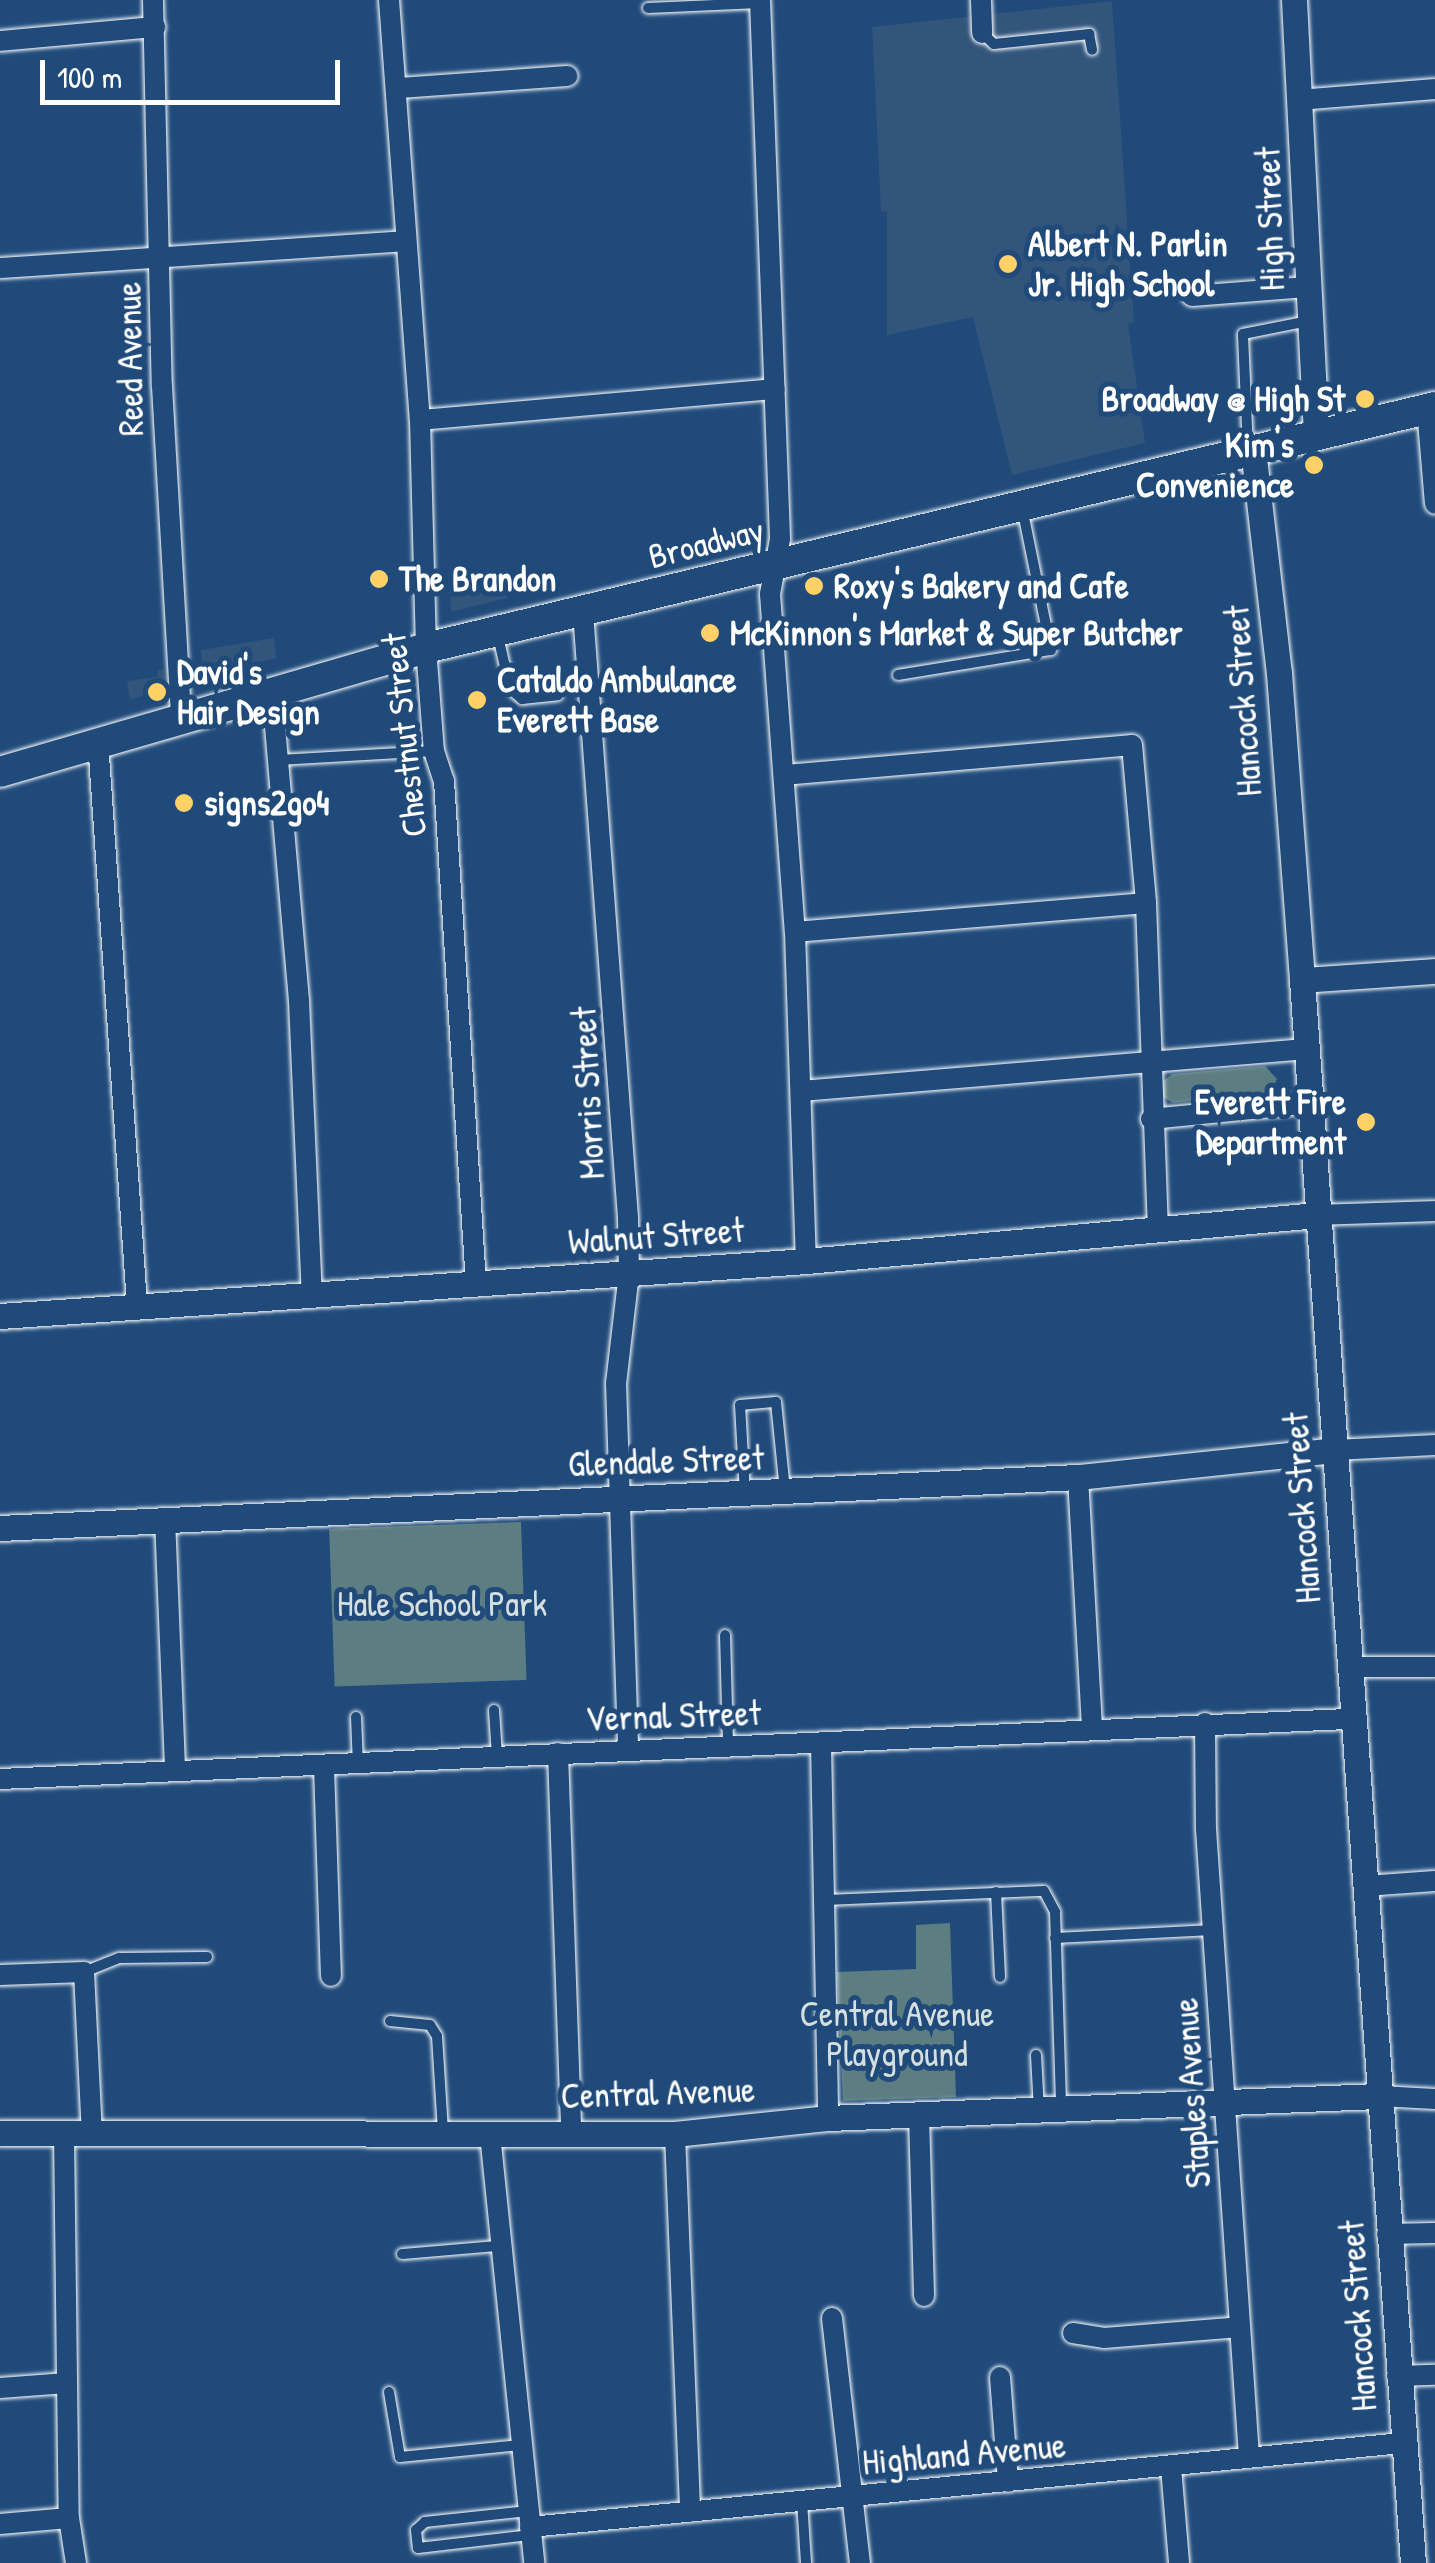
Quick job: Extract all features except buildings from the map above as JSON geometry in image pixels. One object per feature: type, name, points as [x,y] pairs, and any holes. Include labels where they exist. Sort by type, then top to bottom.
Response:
[{"type":"main road","name":"Broadway","points":[[0,772],[181,716],[426,648],[498,635],[775,564],[1431,408]]},
{"type":"street","name":"Reed Avenue","points":[[153,0],[160,257],[181,716]]},
{"type":"street","name":"Chestnut Street","points":[[389,0],[399,88],[405,241],[420,420],[426,648],[434,751],[444,781],[476,1284]]},
{"type":"street","points":[[981,0],[982,34]]},
{"type":"street","name":"High Street","points":[[1294,0],[1316,434]]},
{"type":"street","points":[[760,2],[780,539],[770,594],[794,932],[806,1261]]},
{"type":"street","points":[[0,41],[155,26]]},
{"type":"street","points":[[399,88],[568,76]]},
{"type":"street","points":[[1299,100],[1435,90]]},
{"type":"street","points":[[0,268],[405,241]]},
{"type":"street","points":[[1192,296],[1307,287]]},
{"type":"street","points":[[420,420],[775,389]]},
{"type":"street","points":[[1431,408],[1435,504]]},
{"type":"street","name":"Hancock Street","points":[[1251,450],[1279,673],[1349,1719],[1365,1886],[1412,2563]]},
{"type":"street","name":"Morris Street","points":[[582,612],[610,928],[629,1273],[616,1383],[628,1750]]},
{"type":"street","points":[[272,692],[298,1000],[312,1295]]},
{"type":"street","points":[[98,741],[137,1306]]},
{"type":"street","points":[[784,775],[1132,745],[1146,903],[1158,1228]]},
{"type":"street","points":[[794,932],[1146,903]]},
{"type":"street","points":[[1302,980],[1435,971]]},
{"type":"street","points":[[802,1091],[1306,1049]]},
{"type":"street","points":[[1152,1119],[1310,1103]]},
{"type":"street","points":[[1317,1215],[1435,1211]]},
{"type":"street","name":"Walnut Street","points":[[0,1316],[806,1261],[1317,1215]]},
{"type":"street","points":[[1334,1450],[1435,1445]]},
{"type":"street","name":"Glendale Street","points":[[0,1528],[618,1495],[746,1494],[1078,1477],[1334,1450]]},
{"type":"street","points":[[1078,1477],[1092,1726]]},
{"type":"street","points":[[165,1518],[175,1768]]},
{"type":"street","points":[[1348,1667],[1435,1667]]},
{"type":"street","name":"Vernal Street","points":[[0,1779],[175,1768],[324,1767],[821,1743],[1092,1726],[1349,1719]]},
{"type":"street","name":"Staples Avenue","points":[[1205,1723],[1213,1930],[1228,2103],[1249,2457]]},
{"type":"street","points":[[821,1743],[828,2118]]},
{"type":"street","points":[[558,1753],[570,2132]]},
{"type":"street","points":[[324,1767],[331,1976]]},
{"type":"street","points":[[1365,1886],[1435,1881]]},
{"type":"street","points":[[0,1976],[84,1972],[92,2133]]},
{"type":"street","points":[[1379,2096],[1435,2099]]},
{"type":"street","name":"Central Avenue","points":[[0,2133],[443,2138],[570,2132],[675,2134],[828,2118],[1379,2096]]},
{"type":"street","points":[[920,2115],[924,2296]]},
{"type":"street","points":[[64,2133],[69,2518],[76,2563]]},
{"type":"street","points":[[490,2134],[498,2246],[534,2563]]},
{"type":"street","points":[[675,2134],[690,2512]]},
{"type":"street","points":[[1387,2234],[1435,2233]]},
{"type":"street","points":[[832,2318],[860,2563]]},
{"type":"street","points":[[1072,2333],[1104,2338],[1240,2327]]},
{"type":"street","points":[[1397,2376],[1435,2375]]},
{"type":"street","points":[[1000,2377],[1008,2482]]},
{"type":"street","points":[[0,2388],[67,2383]]},
{"type":"street","name":"Highland Avenue","points":[[530,2524],[1403,2444]]},
{"type":"street","points":[[1172,2467],[1179,2563]]},
{"type":"street","points":[[0,2524],[69,2518]]},
{"type":"lane","points":[[648,8],[760,2]]},
{"type":"lane","points":[[982,34],[994,44],[1089,34],[1092,50]]},
{"type":"lane","points":[[1251,450],[1243,334],[1309,321]]},
{"type":"lane","points":[[898,675],[1051,650],[1022,506]]},
{"type":"lane","points":[[498,635],[510,690],[522,699],[558,695]]},
{"type":"lane","points":[[278,760],[434,751]]},
{"type":"lane","points":[[746,1494],[740,1405],[776,1402],[785,1492]]},
{"type":"lane","points":[[725,1634],[728,1745]]},
{"type":"lane","points":[[494,1710],[497,1757]]},
{"type":"lane","points":[[356,1717],[358,1765]]},
{"type":"lane","points":[[826,1900],[1044,1890],[1055,1912],[1050,2111]]},
{"type":"lane","points":[[996,1892],[1000,1977]]},
{"type":"lane","points":[[1055,1938],[1213,1930]]},
{"type":"lane","points":[[84,1972],[119,1958],[207,1957]]},
{"type":"lane","points":[[390,2021],[430,2025],[436,2036],[443,2138]]},
{"type":"lane","points":[[1036,2056],[1050,2111]]},
{"type":"lane","points":[[402,2254],[498,2246]]},
{"type":"lane","points":[[389,2392],[400,2457],[520,2445]]},
{"type":"lane","points":[[802,2502],[806,2563]]},
{"type":"lane","points":[[425,2522],[530,2524],[418,2548],[416,2530],[425,2522]]},
{"type":"shaded area","name":"Albert N. Parlin Jr. High School","points":[[1112,1],[1134,322],[1128,324],[1145,443],[1012,475],[973,317],[887,335],[887,212],[881,211],[872,27]]},
{"type":"shaded area","points":[[505,568],[507,598],[451,612],[448,573]]},
{"type":"shaded area","points":[[274,638],[276,658],[202,675],[201,650]]},
{"type":"shaded area","points":[[164,669],[165,689],[130,700],[127,681],[158,677],[157,670]]},
{"type":"green space","points":[[1265,1066],[1277,1079],[1271,1092],[1173,1103],[1163,1097],[1162,1082],[1172,1074]]},
{"type":"green space","name":"Hale School Park","points":[[521,1522],[527,1680],[335,1687],[329,1529]]},
{"type":"green space","name":"Central Avenue Playground","points":[[950,1923],[956,2097],[843,2101],[837,1972],[916,1969],[916,1925]]},
{"type":"place","name":"Albert N. Parlin Jr. High School","points":[[1008,264]]},
{"type":"place","name":"Broadway @ High St","points":[[1365,399]]},
{"type":"place","name":"Kim's Convenience","points":[[1314,465]]},
{"type":"place","name":"The Brandon","points":[[379,579]]},
{"type":"place","name":"Roxy's Bakery and Cafe","points":[[814,586]]},
{"type":"place","name":"McKinnon's Market & Super Butcher","points":[[710,633]]},
{"type":"place","name":"David's Hair Design","points":[[157,692]]},
{"type":"place","name":"Cataldo Ambulance Everett Base","points":[[477,700]]},
{"type":"place","name":"signs2go4","points":[[184,803]]},
{"type":"place","name":"Everett Fire Department","points":[[1366,1122]]}]
